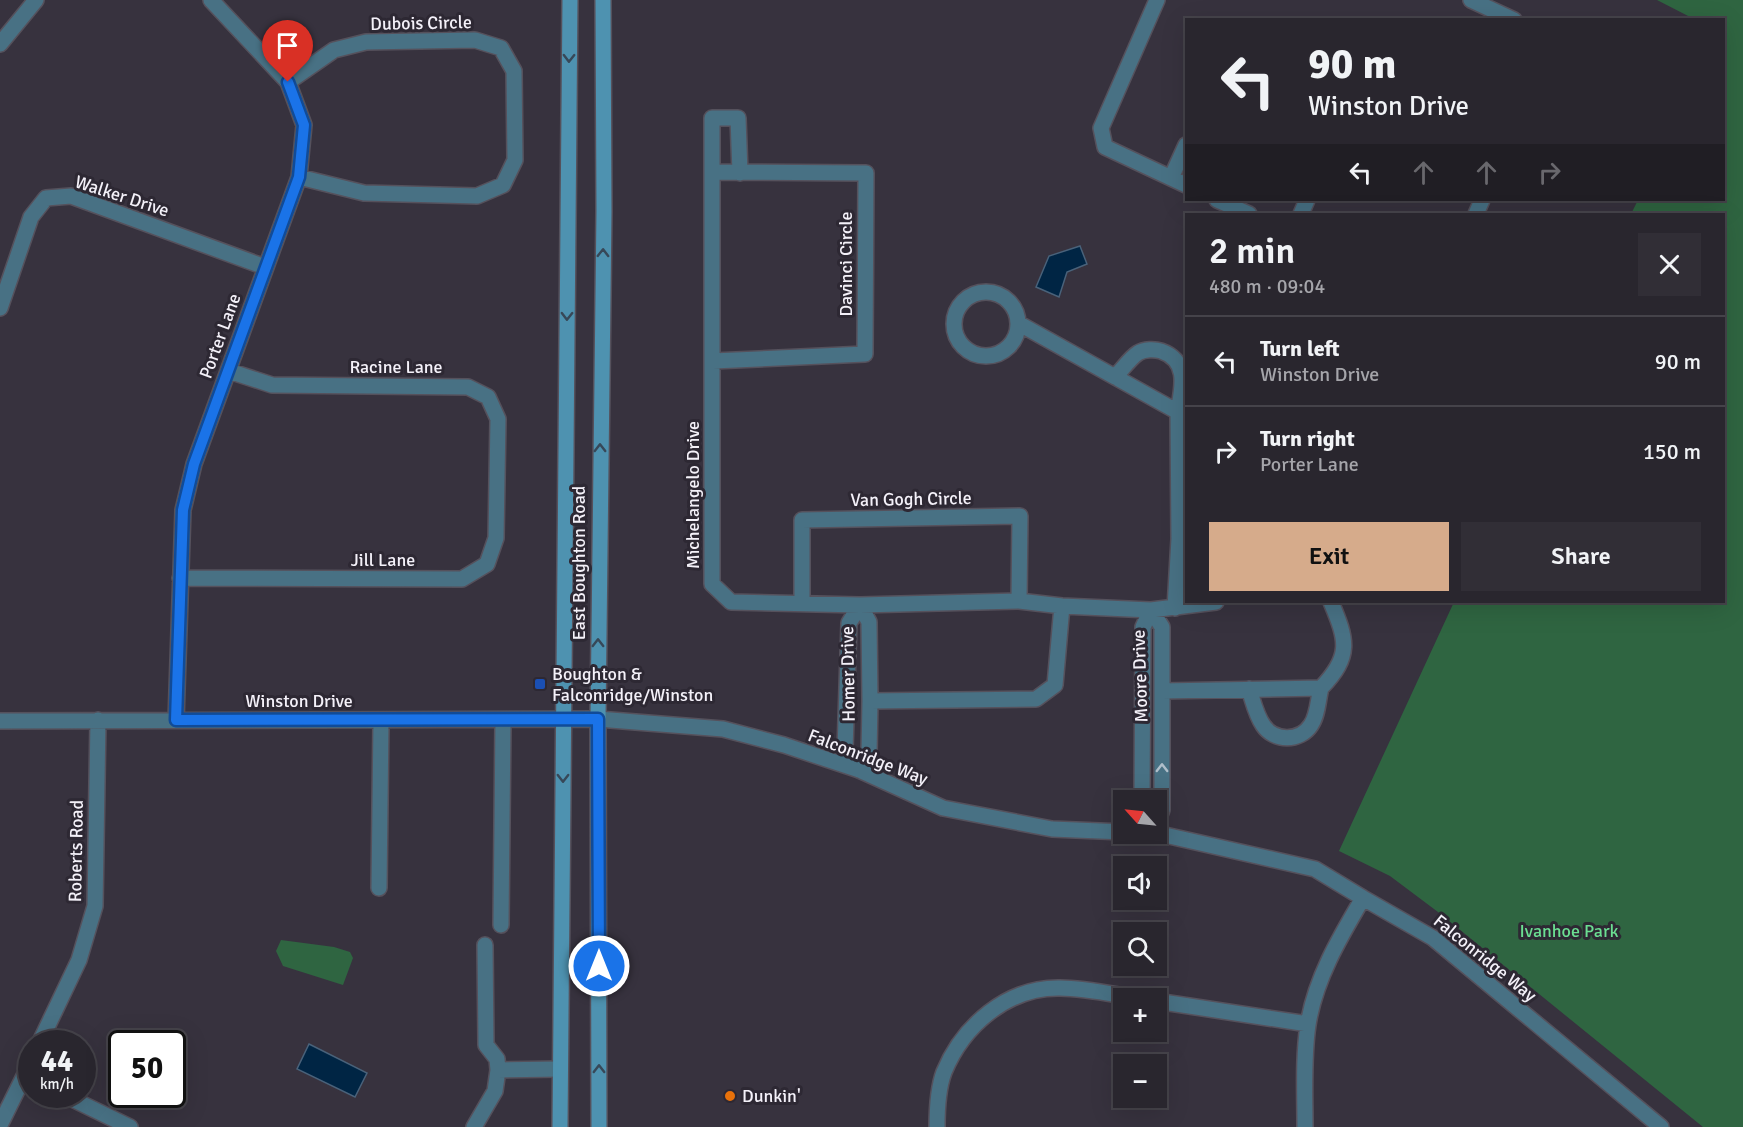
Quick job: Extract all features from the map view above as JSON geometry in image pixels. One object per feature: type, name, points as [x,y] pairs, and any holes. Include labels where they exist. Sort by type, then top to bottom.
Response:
[{"type":"main road","name":"East Boughton Road","points":[[560,1127],[570,0]]},
{"type":"main road","name":"East Boughton Road","points":[[599,1127],[598,719],[604,211],[603,0]]},
{"type":"street","points":[[0,44],[36,0]]},
{"type":"street","name":"Porter Lane","points":[[176,720],[183,510],[194,464],[299,177],[304,125],[288,82],[212,0]]},
{"type":"street","points":[[1156,0],[1101,128],[1105,147],[1185,185]]},
{"type":"street","points":[[1471,0],[1510,18]]},
{"type":"street","name":"Dubois Circle","points":[[288,82],[334,50],[366,42],[476,39],[501,48],[514,71],[515,160],[503,184],[477,196],[364,193],[299,177]]},
{"type":"street","name":"Michelangelo Drive","points":[[740,173],[738,118],[712,118],[712,584],[731,602],[860,605],[1018,601],[1062,606],[1151,610],[1209,603]]},
{"type":"street","points":[[1171,178],[1185,147]]},
{"type":"street","name":"Davinci Circle","points":[[713,172],[866,173],[865,354],[713,361]]},
{"type":"street","name":"Walker Drive","points":[[0,308],[31,217],[46,198],[70,196],[265,267]]},
{"type":"street","points":[[1219,201],[1247,213]]},
{"type":"street","points":[[1018,323],[1016,336],[1009,347],[999,354],[987,357],[974,355],[964,348],[956,338],[953,325],[955,313],[962,302],[972,295],[985,292],[997,294],[1008,301],[1015,311],[1018,323],[1178,412]]},
{"type":"street","points":[[1115,377],[1138,353],[1149,350],[1169,355],[1182,372],[1184,382],[1178,412],[1179,539],[1175,608]]},
{"type":"street","name":"Racine Lane","points":[[228,371],[272,385],[468,387],[488,397],[498,419],[498,470]]},
{"type":"street","name":"Jill Lane","points":[[180,578],[462,579],[487,564],[496,538],[498,470]]},
{"type":"street","name":"Van Gogh Circle","points":[[802,604],[802,520],[1020,516],[1018,601]]},
{"type":"street","points":[[1249,689],[1263,727],[1279,737],[1297,736],[1311,725],[1321,688],[1336,672],[1346,640],[1331,603]]},
{"type":"street","name":"Homer Drive","points":[[860,605],[869,622],[870,701],[869,755],[859,770],[845,750],[849,623],[860,605]]},
{"type":"street","points":[[870,701],[1036,699],[1055,685],[1062,606]]},
{"type":"street","name":"Moore Drive","points":[[1151,610],[1161,627],[1162,790]]},
{"type":"street","name":"Moore Drive","points":[[1142,790],[1143,627],[1151,610]]},
{"type":"street","points":[[1162,691],[1321,688]]},
{"type":"street","name":"Winston Drive","points":[[0,721],[598,719]]},
{"type":"street","name":"Falconridge Way","points":[[598,719],[723,729],[784,745],[859,770],[943,808],[1052,829],[1113,832]]},
{"type":"street","name":"Roberts Road","points":[[46,1030],[79,960],[95,906],[98,720]]},
{"type":"street","points":[[379,888],[381,721]]},
{"type":"street","points":[[501,925],[503,721]]},
{"type":"street","name":"Falconridge Way","points":[[1167,835],[1315,869],[1364,897],[1433,938],[1661,1127]]},
{"type":"street","points":[[1305,1127],[1308,1024],[1318,986],[1336,944],[1364,897]]},
{"type":"street","points":[[474,1127],[495,1091],[498,1070],[497,1059],[486,1045],[485,945]]},
{"type":"street","points":[[937,1127],[943,1074],[960,1040],[987,1012],[1021,994],[1059,988],[1113,995]]},
{"type":"street","points":[[1167,1003],[1308,1024]]},
{"type":"street","points":[[498,1070],[561,1069]]},
{"type":"street","points":[[0,1125],[18,1094]]},
{"type":"street","points":[[91,1108],[130,1127]]},
{"type":"green space","name":"Ivanhoe Park","points":[[1657,0],[1743,0],[1743,1127],[1703,1127],[1438,912],[1390,876],[1339,851],[1454,603],[1725,603],[1725,213],[1632,213],[1638,201],[1725,201],[1725,18],[1692,18]]},
{"type":"green space","points":[[281,940],[334,947],[350,952],[353,958],[343,985],[283,966],[276,951]]},
{"type":"water","points":[[1080,246],[1087,264],[1067,272],[1059,297],[1036,287],[1049,256]]},
{"type":"water","points":[[309,1044],[367,1073],[355,1097],[297,1069]]},
{"type":"place","name":"Boughton & Falconridge/Winston","points":[[540,684]]},
{"type":"place","name":"Dunkin'","points":[[730,1096]]},
{"type":"route","points":[[288,82],[304,125],[299,177],[194,464],[183,510],[176,720],[598,719],[599,966]]}]
